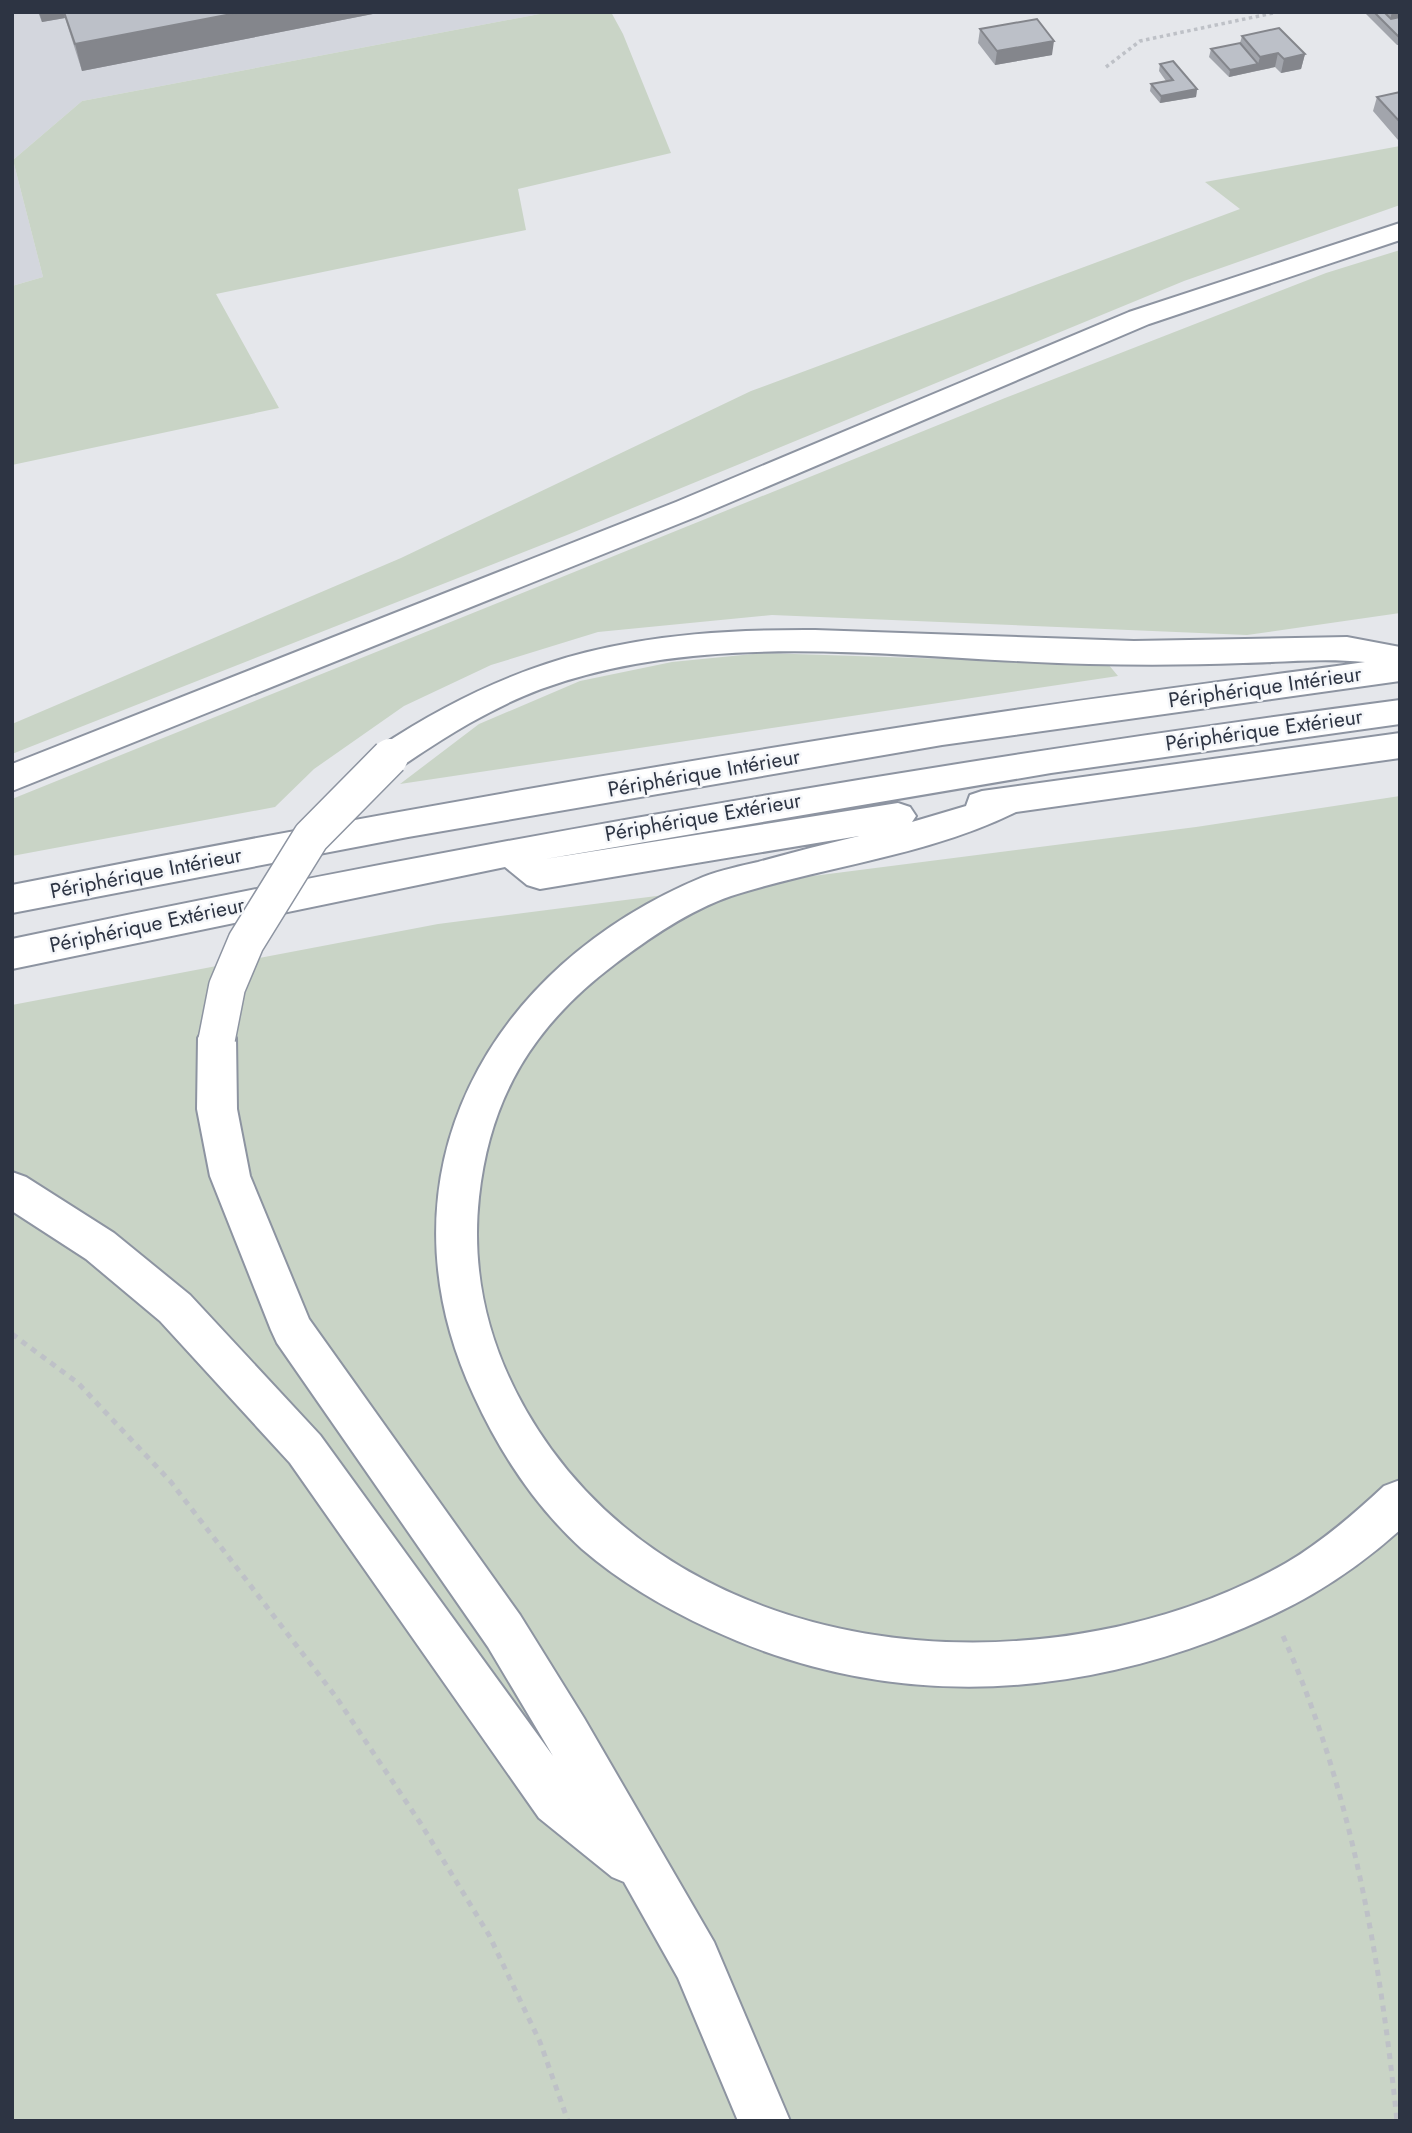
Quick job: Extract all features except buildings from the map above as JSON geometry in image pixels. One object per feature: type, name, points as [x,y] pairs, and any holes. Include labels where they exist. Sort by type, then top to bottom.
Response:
[{"type":"highway","points":[[12,778],[687,509],[1139,318],[1400,231]]},
{"type":"highway","points":[[764,2121],[696,1960],[567,1735],[504,1631],[292,1330],[230,1176],[217,1109],[217,1038],[227,987],[246,942],[311,837],[390,757],[480,702],[580,664],[705,643],[797,641],[1139,653],[1338,648],[1385,653],[1400,658]]},
{"type":"highway","name":"Périphérique Intérieur","points":[[12,900],[395,826],[887,742],[1400,669]]},
{"type":"highway","name":"Périphérique Extérieur","points":[[12,954],[321,888],[691,818],[998,768],[1400,712]]},
{"type":"highway","points":[[511,852],[540,875],[813,828],[1400,745]]},
{"type":"highway","points":[[1008,800],[967,821],[718,886],[682,902],[612,944],[578,971],[543,1006],[511,1047],[487,1089],[469,1136],[454,1237],[461,1301],[476,1358],[509,1424],[542,1473],[569,1505],[614,1547],[667,1584],[722,1615],[801,1643],[846,1654],[929,1664],[1046,1661],[1129,1647],[1193,1629],[1264,1597],[1319,1568],[1400,1502]]},
{"type":"highway","points":[[12,1189],[100,1246],[184,1318],[305,1448],[556,1801],[645,1872]]},
{"type":"path","points":[[1106,67],[1140,41],[1278,12]]},
{"type":"path","points":[[12,1334],[78,1383],[171,1482],[336,1697],[421,1824],[489,1935],[540,2042],[568,2121]]},
{"type":"path","points":[[1264,1597],[1289,1649],[1322,1732],[1346,1810],[1390,2054],[1397,2121]]},
{"type":"shaded area","points":[[12,12],[550,12],[82,101],[13,160],[43,277],[12,286]]},
{"type":"green space","points":[[550,12],[611,12],[623,34],[671,153],[518,189],[526,230],[216,294],[279,408],[12,465],[12,286],[43,277],[13,160],[82,101]]},
{"type":"green space","points":[[1400,146],[1400,205],[1184,281],[567,535],[12,754],[12,724],[401,558],[751,391],[1240,209],[1205,182]]},
{"type":"green space","points":[[1400,250],[1400,613],[1247,635],[772,615],[598,632],[491,665],[404,706],[314,769],[275,807],[12,856],[12,799],[1005,398],[1326,273]]},
{"type":"green space","points":[[763,653],[1108,664],[1118,676],[400,784],[479,724],[580,681],[672,662]]},
{"type":"green space","points":[[1400,796],[1400,2121],[12,2121],[12,1005],[438,924],[1196,827]]}]
